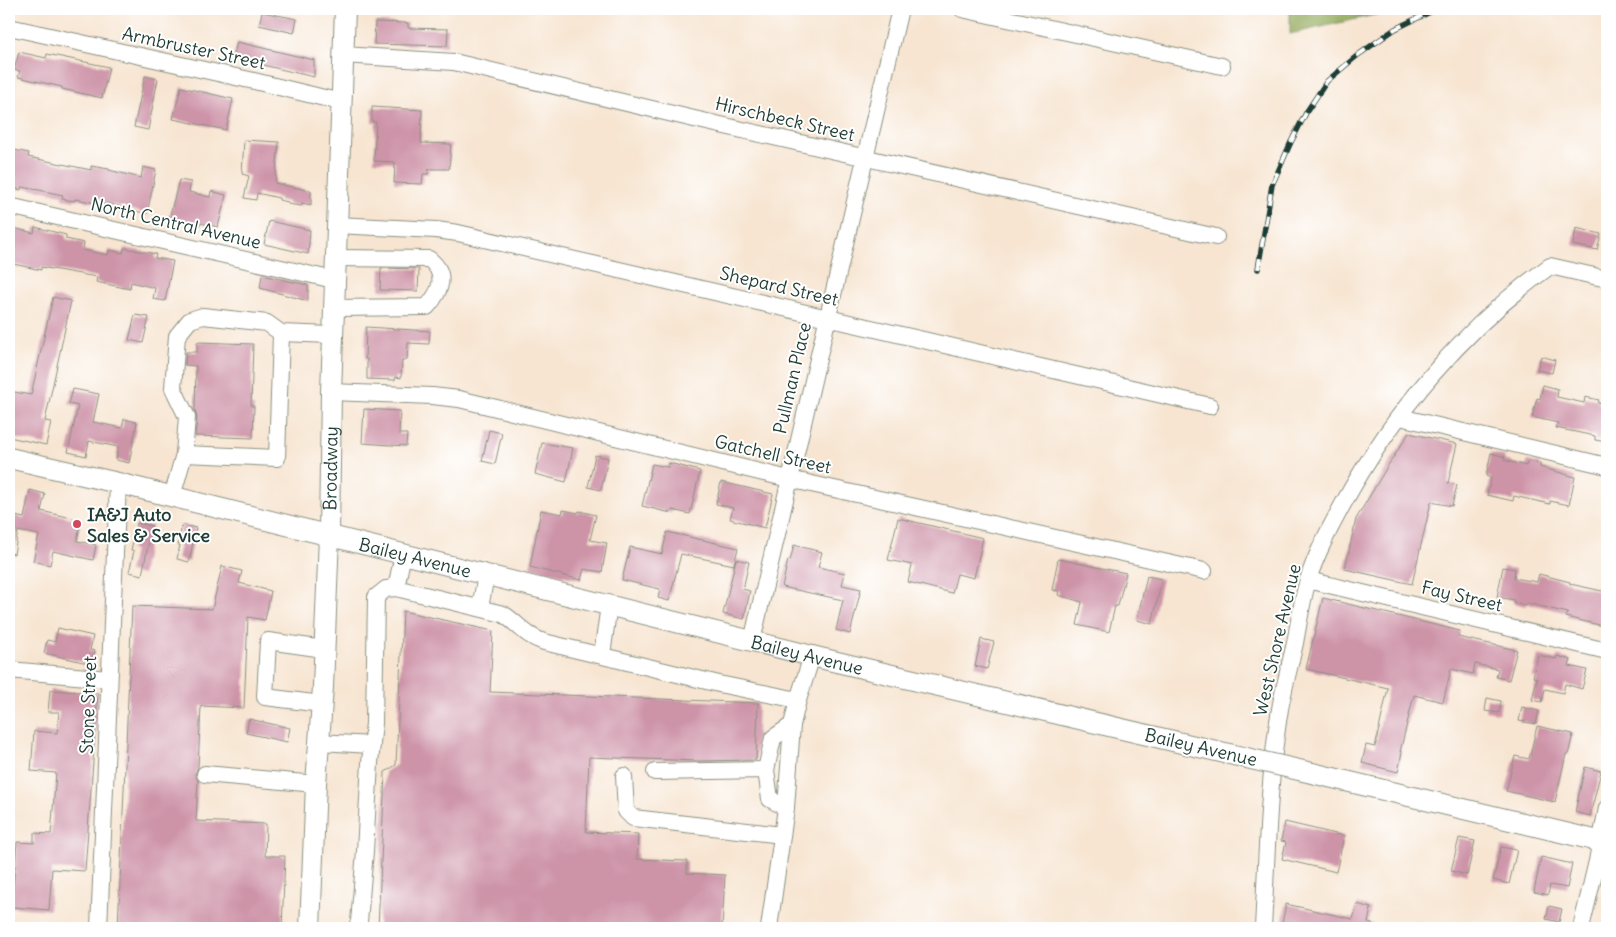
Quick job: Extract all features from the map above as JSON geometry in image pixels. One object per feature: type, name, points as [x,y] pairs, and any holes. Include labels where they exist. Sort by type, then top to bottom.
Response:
[{"type":"main road","name":"Broadway","points":[[310,928],[329,536],[332,335],[345,9]]},
{"type":"main road","name":"Bailey Avenue","points":[[9,458],[812,656],[1604,842]]},
{"type":"street","name":"Pullman Place","points":[[752,641],[900,9]]},
{"type":"street","points":[[962,9],[1222,66]]},
{"type":"street","name":"Armbruster Street","points":[[9,27],[341,102]]},
{"type":"street","name":"Hirschbeck Street","points":[[343,55],[454,62],[1216,237]]},
{"type":"street","name":"North Central Avenue","points":[[9,206],[334,280]]},
{"type":"street","name":"Shepard Street","points":[[336,225],[436,230],[458,233],[1210,406]]},
{"type":"street","points":[[334,308],[427,307],[439,292],[441,281],[440,271],[429,259],[335,258]]},
{"type":"street","name":"West Shore Avenue","points":[[1263,928],[1270,791],[1280,709],[1308,580],[1333,523],[1353,486],[1400,417],[1430,378],[1462,341],[1504,301],[1550,266],[1607,279]]},
{"type":"street","points":[[172,497],[184,454],[187,417],[173,388],[177,336],[190,320],[203,316],[267,323],[281,333],[332,335]]},
{"type":"street","points":[[184,454],[277,458],[281,333]]},
{"type":"street","name":"Gatchell Street","points":[[331,392],[432,396],[459,399],[789,478],[1204,571]]},
{"type":"street","points":[[1400,417],[1607,466]]},
{"type":"street","name":"Stone Street","points":[[99,928],[118,484]]},
{"type":"street","points":[[396,588],[403,554]]},
{"type":"street","points":[[480,608],[486,575]]},
{"type":"street","name":"Fay Street","points":[[1308,580],[1607,651]]},
{"type":"street","points":[[356,928],[359,922],[365,851],[375,702],[376,598],[386,589],[396,588],[503,614],[513,620],[525,633],[537,639],[719,684],[798,700]]},
{"type":"street","points":[[602,655],[609,605]]},
{"type":"street","points":[[322,704],[266,697],[268,641],[324,649]]},
{"type":"street","points":[[769,928],[786,808],[792,726],[812,656]]},
{"type":"street","points":[[9,670],[109,679]]},
{"type":"street","points":[[786,808],[770,800],[766,770],[773,738],[792,726]]},
{"type":"street","points":[[320,742],[372,745]]},
{"type":"street","points":[[655,772],[766,770]]},
{"type":"street","points":[[204,774],[316,784]]},
{"type":"street","points":[[624,776],[626,811],[633,818],[782,835]]},
{"type":"street","points":[[1581,928],[1597,861],[1604,842],[1607,808]]},
{"type":"green space","points":[[1290,9],[1401,9],[1290,34]]},
{"type":"building","points":[[262,12],[297,19],[294,33],[259,25]]},
{"type":"building","points":[[375,22],[408,23],[408,28],[448,29],[447,46],[374,44]]},
{"type":"building","points":[[237,42],[314,60],[314,77],[233,58]]},
{"type":"building","points":[[19,52],[46,58],[47,54],[109,67],[102,98],[18,77],[20,71],[14,70]]},
{"type":"building","points":[[145,76],[158,79],[148,130],[134,127]]},
{"type":"building","points":[[181,87],[233,99],[226,130],[173,119]]},
{"type":"building","points":[[372,107],[422,110],[421,143],[451,144],[449,169],[429,169],[428,174],[423,174],[422,184],[394,183],[395,162],[374,161],[376,122],[372,122]]},
{"type":"building","points":[[244,140],[279,142],[275,183],[311,191],[311,205],[302,203],[301,206],[288,204],[288,202],[279,200],[279,198],[257,193],[256,200],[244,198],[249,176],[242,174]]},
{"type":"building","points":[[9,149],[29,153],[28,157],[91,170],[91,166],[109,169],[141,178],[143,167],[156,170],[147,214],[107,203],[107,205],[75,199],[74,201],[62,199],[63,195],[21,187],[21,190],[9,187]]},
{"type":"building","points":[[179,180],[191,182],[189,192],[210,197],[211,191],[226,195],[218,227],[169,219]]},
{"type":"building","points":[[269,221],[310,230],[308,254],[264,244]]},
{"type":"building","points":[[9,227],[34,233],[35,227],[66,235],[66,239],[84,243],[83,250],[108,255],[109,250],[123,253],[124,248],[156,254],[155,258],[173,261],[165,301],[153,299],[155,288],[131,282],[130,289],[96,282],[97,277],[41,267],[41,270],[9,263]]},
{"type":"building","points":[[1576,228],[1601,234],[1597,250],[1573,245]]},
{"type":"building","points":[[381,268],[419,269],[418,291],[380,290]]},
{"type":"building","points":[[262,275],[308,285],[308,301],[260,288]]},
{"type":"building","points":[[53,297],[71,301],[45,421],[51,422],[46,445],[9,437],[9,391],[31,395]]},
{"type":"building","points":[[135,315],[149,317],[143,343],[129,340]]},
{"type":"building","points":[[366,327],[430,331],[429,344],[408,343],[407,360],[402,360],[401,378],[396,377],[395,380],[367,379],[367,359],[365,359]]},
{"type":"building","points":[[197,342],[253,344],[251,406],[254,406],[253,438],[195,436],[197,418],[195,410],[196,366],[185,365],[186,352],[197,352]]},
{"type":"building","points":[[1541,356],[1555,360],[1552,373],[1537,370]]},
{"type":"building","points":[[1543,385],[1558,389],[1557,397],[1584,403],[1585,397],[1599,400],[1598,403],[1607,405],[1607,442],[1595,440],[1595,436],[1556,428],[1558,423],[1532,417],[1537,398],[1540,399]]},
{"type":"building","points":[[73,389],[99,394],[93,422],[122,428],[124,419],[137,422],[129,463],[116,460],[118,447],[89,441],[86,456],[68,452],[78,406],[69,404]]},
{"type":"building","points":[[364,409],[400,411],[399,434],[407,434],[406,446],[362,443]]},
{"type":"building","points":[[489,430],[502,433],[495,464],[482,461]]},
{"type":"building","points":[[1409,433],[1457,444],[1448,483],[1457,485],[1452,506],[1431,502],[1412,584],[1345,569],[1356,519]]},
{"type":"building","points":[[542,443],[573,448],[566,482],[535,474]]},
{"type":"building","points":[[1491,453],[1505,457],[1504,460],[1526,466],[1528,461],[1540,464],[1540,467],[1575,477],[1569,505],[1550,501],[1550,504],[1514,496],[1513,501],[1487,495],[1491,478],[1486,476]]},
{"type":"building","points":[[595,455],[608,458],[601,490],[588,487]]},
{"type":"building","points":[[669,463],[700,471],[690,514],[672,510],[671,513],[642,506],[652,464],[668,467]]},
{"type":"building","points":[[721,482],[773,494],[765,528],[730,519],[733,508],[716,504]]},
{"type":"building","points":[[30,490],[45,494],[41,511],[81,520],[77,541],[96,545],[93,560],[53,551],[50,565],[33,561],[39,535],[18,531],[14,554],[9,553],[9,515],[24,518]]},
{"type":"building","points":[[541,510],[562,514],[563,510],[578,513],[579,511],[596,515],[590,540],[607,543],[602,572],[584,569],[581,580],[530,567]]},
{"type":"building","points":[[898,518],[983,538],[974,578],[957,574],[952,593],[908,582],[912,565],[888,560]]},
{"type":"building","points":[[137,523],[152,526],[142,575],[129,572],[134,551],[131,550]]},
{"type":"building","points":[[182,525],[196,528],[189,562],[177,559]]},
{"type":"building","points":[[667,532],[738,548],[734,565],[681,554],[669,601],[658,598],[660,589],[622,580],[630,547],[662,554]]},
{"type":"building","points":[[794,545],[822,552],[818,567],[845,573],[842,585],[861,589],[850,634],[836,630],[843,600],[782,587],[788,560],[790,561]]},
{"type":"building","points":[[736,559],[749,562],[743,589],[750,591],[744,619],[723,614]]},
{"type":"building","points":[[1058,559],[1126,573],[1109,632],[1077,625],[1082,602],[1058,595],[1059,591],[1052,590]]},
{"type":"building","points":[[222,566],[242,571],[239,583],[271,591],[265,620],[248,617],[244,708],[201,706],[198,767],[195,774],[198,780],[196,821],[266,824],[265,856],[285,856],[282,928],[118,928],[132,606],[212,609]]},
{"type":"building","points":[[1503,567],[1515,569],[1514,578],[1537,582],[1539,574],[1570,582],[1570,584],[1607,592],[1607,627],[1566,617],[1568,613],[1527,603],[1526,606],[1513,603],[1514,600],[1497,597]]},
{"type":"building","points":[[1147,576],[1162,579],[1152,624],[1137,620]]},
{"type":"building","points":[[1323,598],[1460,631],[1458,637],[1517,650],[1509,680],[1496,677],[1498,669],[1475,664],[1473,674],[1451,669],[1443,702],[1414,695],[1400,752],[1402,752],[1398,772],[1362,763],[1366,745],[1375,747],[1388,688],[1306,669]]},
{"type":"building","points":[[403,611],[493,631],[490,692],[758,703],[756,760],[698,761],[589,757],[586,832],[638,834],[637,859],[687,861],[687,873],[725,875],[722,928],[378,928],[385,772],[396,765]]},
{"type":"building","points":[[58,628],[93,636],[90,650],[95,651],[92,664],[44,653],[47,640],[55,642]]},
{"type":"building","points":[[981,639],[994,642],[987,669],[975,666]]},
{"type":"building","points":[[1538,655],[1556,659],[1557,656],[1571,660],[1569,666],[1587,670],[1582,689],[1565,684],[1563,693],[1545,689],[1542,702],[1532,700],[1537,678],[1533,677]]},
{"type":"building","points":[[50,690],[98,693],[85,871],[52,869],[49,910],[12,907],[17,842],[34,843],[34,833],[51,834],[56,773],[31,771],[34,731],[57,733],[59,712],[48,712]]},
{"type":"building","points":[[1487,698],[1501,701],[1499,713],[1485,711]]},
{"type":"building","points":[[1522,707],[1539,711],[1536,724],[1519,721]]},
{"type":"building","points":[[249,719],[290,728],[287,742],[246,733]]},
{"type":"building","points":[[1537,726],[1573,734],[1568,755],[1566,754],[1555,802],[1506,791],[1515,756],[1529,759]]},
{"type":"building","points":[[1585,767],[1601,771],[1590,816],[1575,812]]},
{"type":"building","points":[[1285,822],[1344,836],[1336,872],[1282,859],[1286,842],[1281,841]]},
{"type":"building","points":[[1459,838],[1475,841],[1467,875],[1451,871]]},
{"type":"building","points":[[1501,847],[1517,850],[1509,884],[1493,880]]},
{"type":"building","points":[[1541,857],[1572,864],[1567,888],[1550,885],[1548,895],[1534,892]]},
{"type":"building","points":[[1286,904],[1353,919],[1357,904],[1371,908],[1368,923],[1373,924],[1372,928],[1281,928]]},
{"type":"building","points":[[1549,906],[1562,909],[1559,922],[1546,919]]},
{"type":"railway","points":[[1258,269],[1272,185],[1307,111],[1327,81],[1358,55],[1395,29],[1436,9]]},
{"type":"place","name":"IA&J Auto Sales & Service","points":[[77,524]]}]
